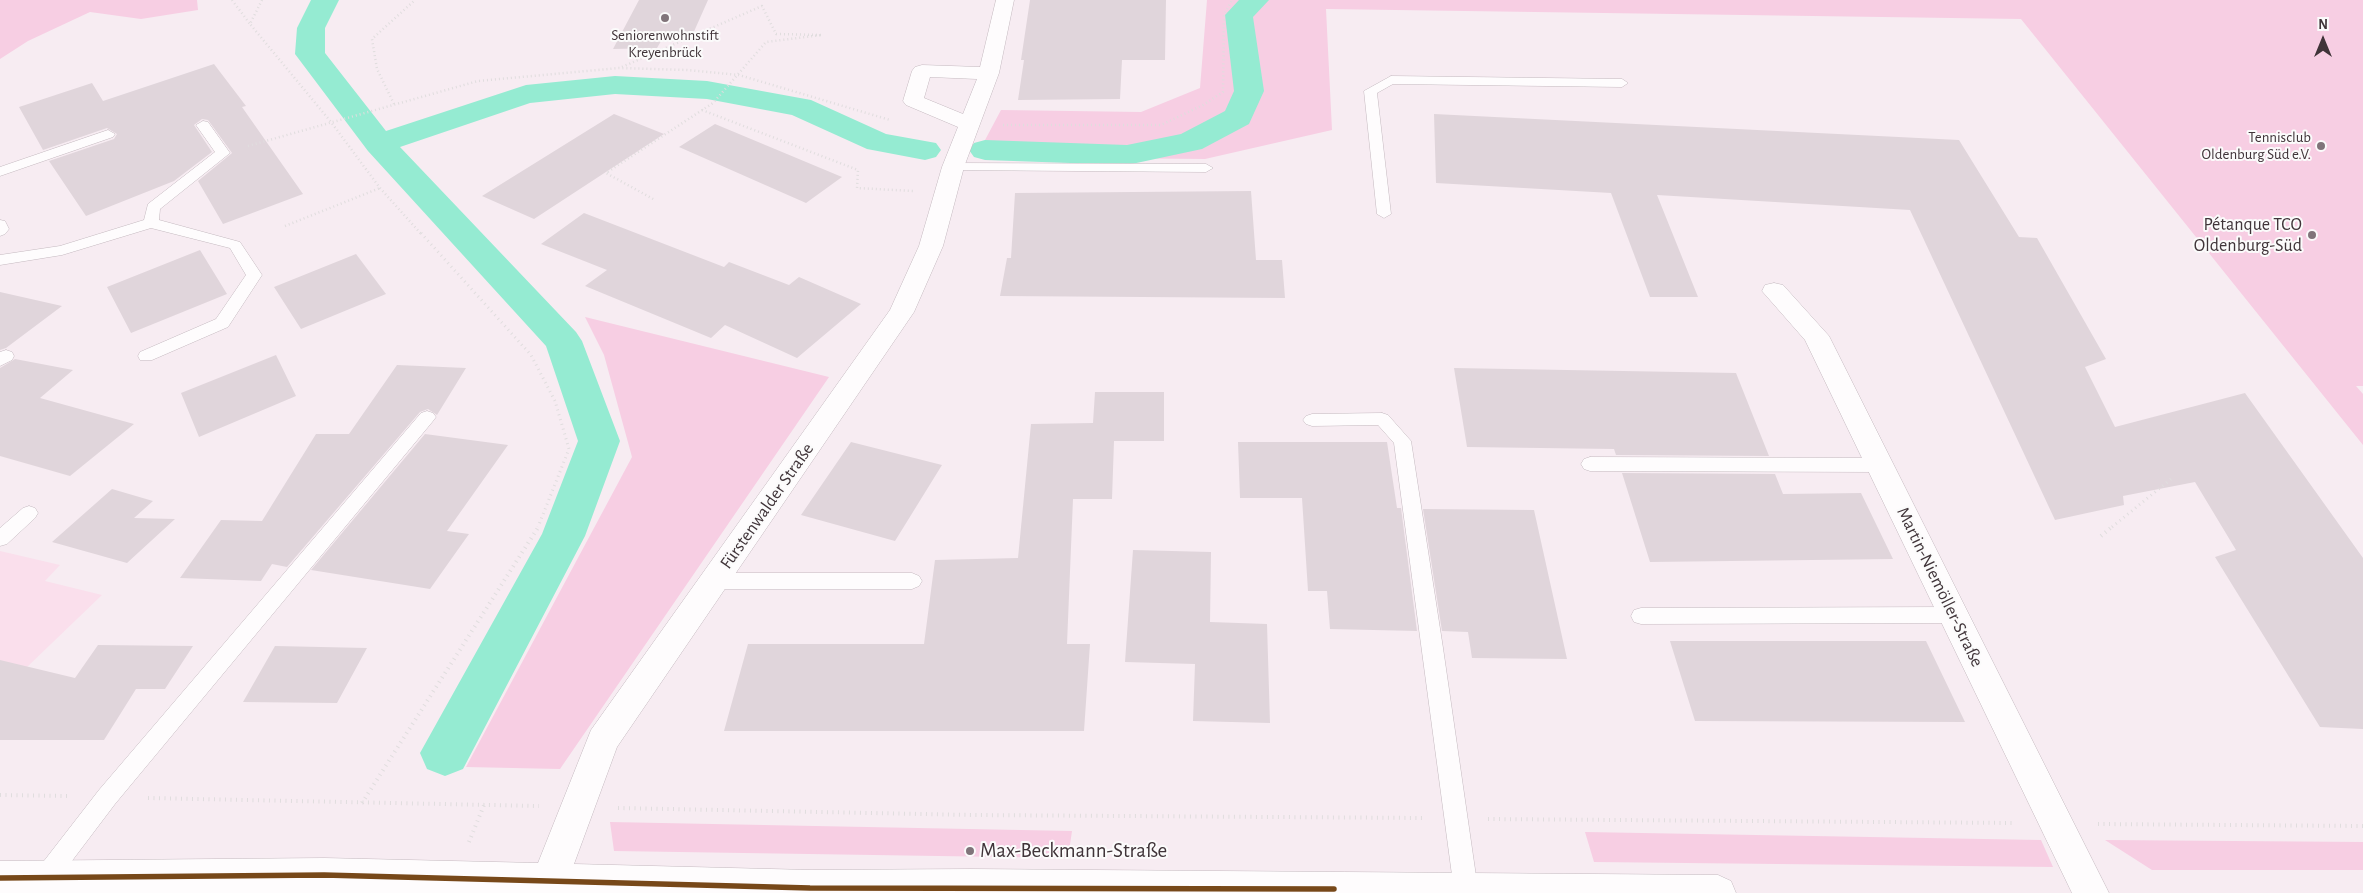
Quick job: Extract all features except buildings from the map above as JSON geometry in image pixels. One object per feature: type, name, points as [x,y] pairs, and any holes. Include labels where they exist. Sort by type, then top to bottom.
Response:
[{"type":"street","name":"Fürstenwalder Straße","points":[[550,880],[603,740],[902,312],[931,246],[950,180],[989,73],[1005,0]]},
{"type":"street","points":[[970,125],[912,101],[922,71],[989,73]]},
{"type":"street","name":"Martin-Niemöller-Straße","points":[[1774,291],[1816,336],[2091,893]]},
{"type":"street","points":[[0,878],[324,875],[810,888],[1466,890],[1718,893]]},
{"type":"lane","points":[[1384,214],[1370,91],[1377,87],[1391,80],[1622,83]]},
{"type":"lane","points":[[150,223],[153,207],[223,153],[203,124]]},
{"type":"lane","points":[[0,172],[108,134]]},
{"type":"lane","points":[[950,180],[1206,168]]},
{"type":"lane","points":[[0,260],[62,250],[150,223],[235,245],[254,275],[222,323],[146,356]]},
{"type":"lane","points":[[0,224],[2,229],[0,232]]},
{"type":"lane","points":[[45,878],[107,797],[427,417]]},
{"type":"lane","points":[[1312,420],[1382,419],[1402,441],[1434,648],[1466,890]]},
{"type":"lane","points":[[1590,464],[1880,466]]},
{"type":"lane","points":[[0,539],[29,513]]},
{"type":"lane","points":[[714,581],[912,581]]},
{"type":"lane","points":[[1641,616],[1953,615]]},
{"type":"path","points":[[232,0],[250,24]]},
{"type":"path","points":[[394,104],[377,69],[372,39],[415,0]]},
{"type":"path","points":[[970,125],[1161,125],[1203,105],[1223,92],[1224,15],[1232,0]]},
{"type":"path","points":[[619,68],[762,6],[776,34],[822,35],[766,42],[739,76],[713,102],[606,173],[655,200]]},
{"type":"path","points":[[223,153],[478,81],[619,68],[686,70],[739,76],[776,85],[899,123]]},
{"type":"path","points":[[702,110],[858,170],[857,188],[950,180]]},
{"type":"path","points":[[285,226],[380,188]]},
{"type":"path","points":[[2101,536],[2170,479]]},
{"type":"path","points":[[0,795],[484,805]]},
{"type":"shaded area","points":[[0,0],[197,0],[198,10],[141,19],[90,12],[28,41],[0,59]]},
{"type":"shaded area","points":[[1207,0],[2363,0],[2363,386],[2356,386],[2363,394],[2363,445],[2021,19],[1326,9],[1332,130],[1205,159],[976,157],[1001,110],[1141,112],[1200,88]]},
{"type":"shaded area","points":[[585,317],[829,377],[560,769],[466,767],[632,457],[604,355]]},
{"type":"shaded area","points":[[0,551],[60,565],[45,581],[102,595],[0,693]]},
{"type":"shaded area","points":[[610,822],[1072,831],[1068,858],[614,851]]},
{"type":"shaded area","points":[[1585,832],[2041,840],[2053,867],[1594,862]]},
{"type":"shaded area","points":[[2105,840],[2363,842],[2363,870],[2152,870]]},
{"type":"waterway","points":[[325,0],[311,28],[310,54],[379,144]]},
{"type":"waterway","points":[[985,150],[1127,155],[1191,142],[1238,117],[1249,91],[1239,15],[1255,0]]},
{"type":"waterway","points":[[379,144],[526,94],[615,85],[707,90],[800,107],[878,142],[925,150]]},
{"type":"waterway","points":[[379,144],[563,341],[599,441],[563,536],[445,753]]},
{"type":"transit line","points":[[0,878],[324,875],[810,888],[1334,889]]},
{"type":"place","name":"Seniorenwohnstift Kreyenbrück","points":[[665,18]]},
{"type":"place","name":"Tennisclub Oldenburg Süd e.V.","points":[[2321,146]]},
{"type":"place","name":"Pétanque TCO Oldenburg-Süd","points":[[2312,235]]},
{"type":"place","name":"Max-Beckmann-Straße","points":[[970,851]]}]
